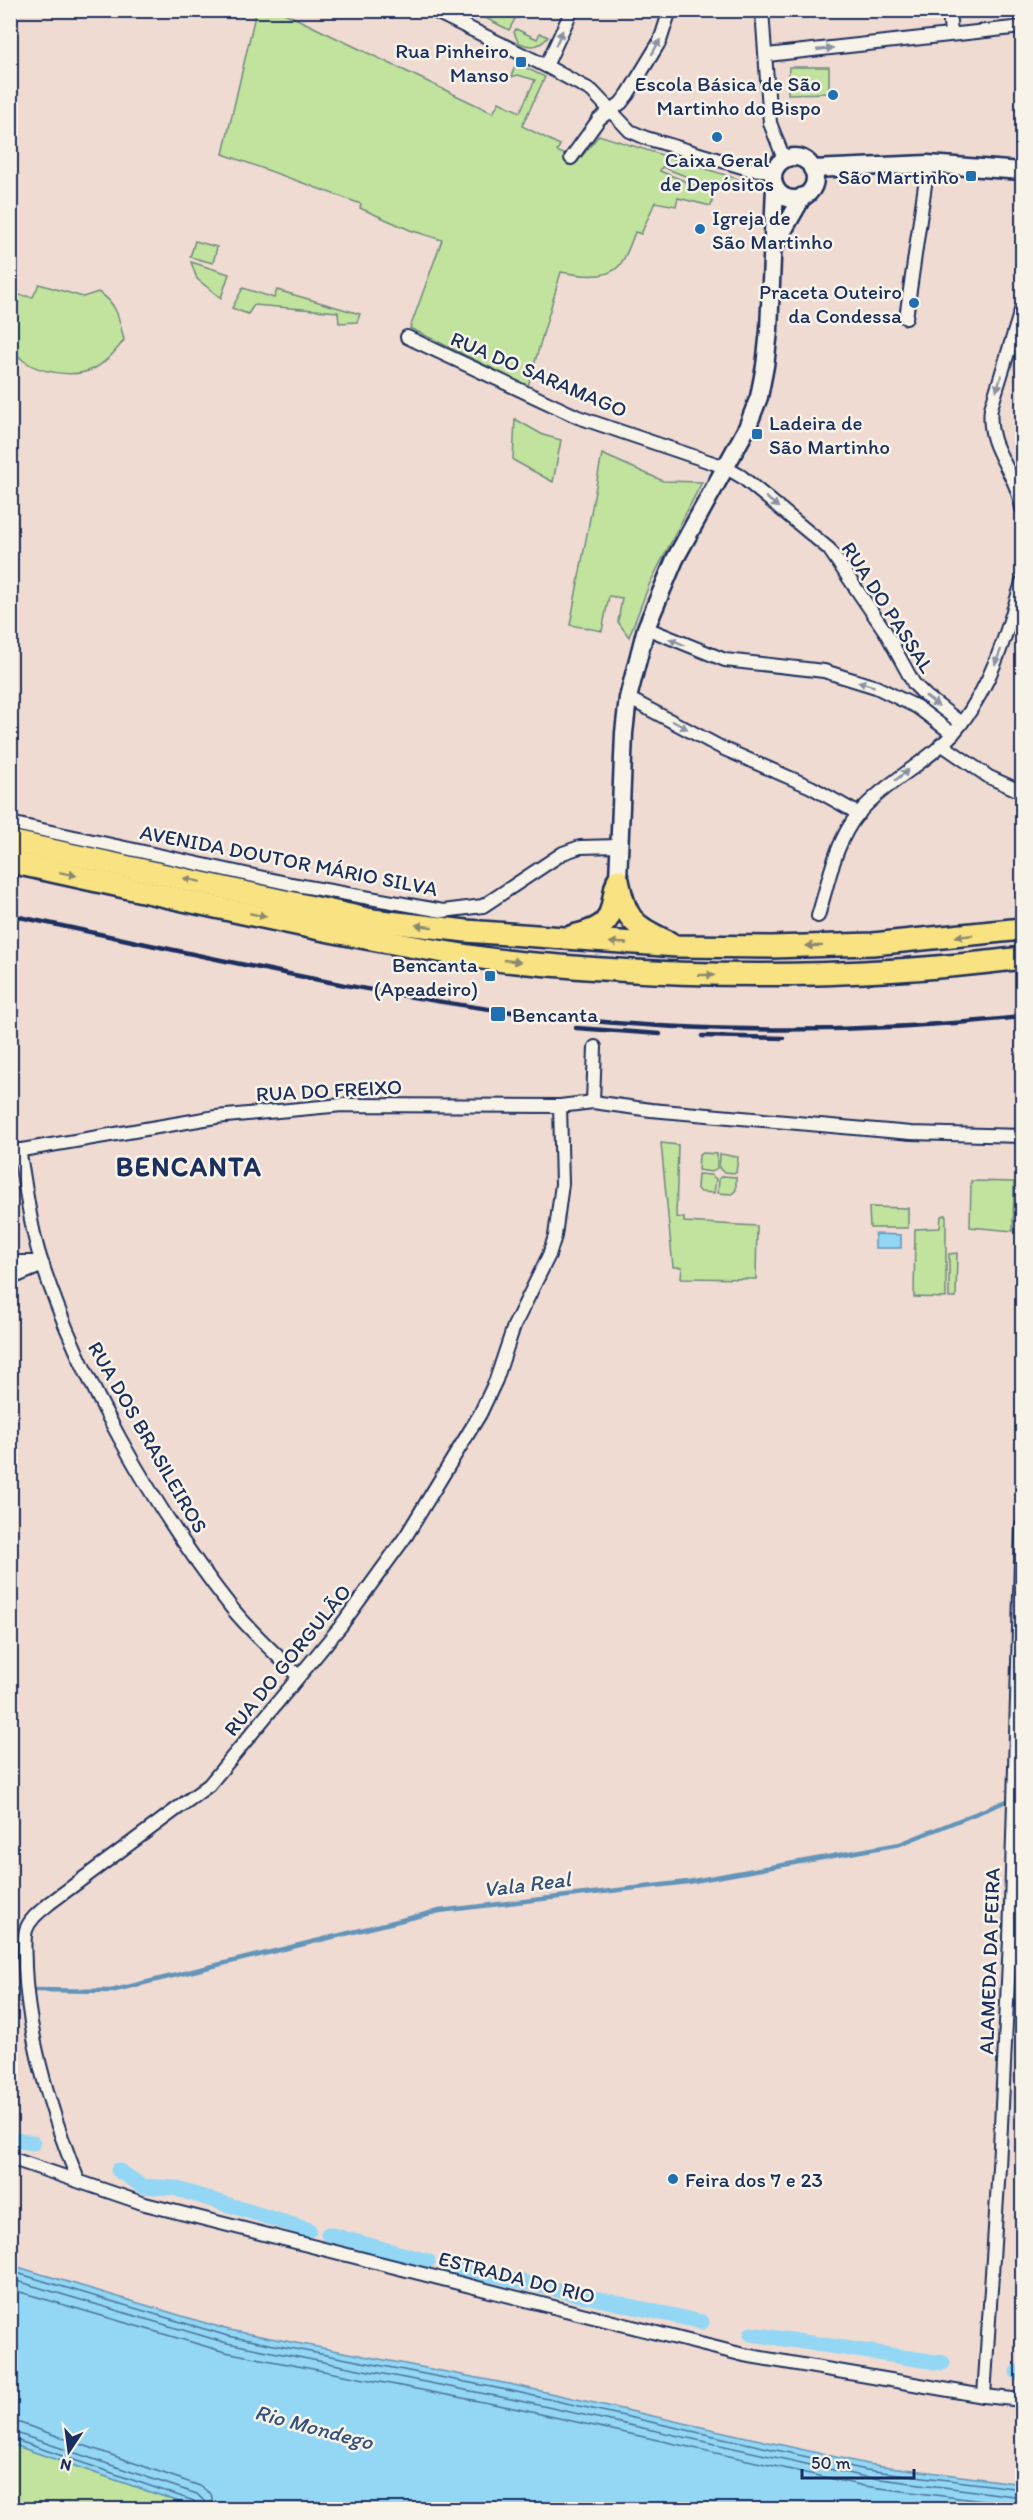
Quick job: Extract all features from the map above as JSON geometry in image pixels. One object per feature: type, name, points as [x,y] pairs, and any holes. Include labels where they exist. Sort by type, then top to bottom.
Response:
[{"type":"highway","points":[[10,841],[372,920],[466,931],[676,946],[873,944],[1023,929]]},
{"type":"highway","points":[[10,862],[369,939],[536,964],[685,975],[766,976],[860,973],[1023,958]]},
{"type":"highway","points":[[560,939],[596,931],[605,924],[613,905],[618,880]]},
{"type":"highway","points":[[618,880],[623,906],[632,921],[645,931],[676,946]]},
{"type":"street","points":[[432,10],[452,15],[592,91],[630,131],[646,138],[749,169],[778,173]]},
{"type":"street","points":[[546,66],[572,10]]},
{"type":"street","points":[[571,158],[598,119],[621,103],[660,41],[670,10]]},
{"type":"street","points":[[762,10],[767,55],[770,123],[784,196],[797,198],[810,183],[867,166],[928,164],[1023,171]]},
{"type":"street","points":[[949,10],[951,34]]},
{"type":"street","points":[[767,55],[1023,27]]},
{"type":"street","points":[[618,880],[624,733],[628,698],[645,628],[675,559],[753,413],[765,366],[778,173],[791,157],[803,159],[810,183],[773,249]]},
{"type":"street","points":[[906,318],[928,164]]},
{"type":"street","points":[[1023,307],[991,408],[990,419],[994,446],[1014,478],[1023,508]]},
{"type":"street","name":"RUA DO SARAMAGO","points":[[407,337],[578,417],[725,467]]},
{"type":"street","name":"RUA DO PASSAL","points":[[725,467],[742,477],[829,549],[885,631],[914,684],[962,723]]},
{"type":"street","points":[[818,916],[841,841],[859,814],[953,734],[976,702],[995,666],[1022,586]]},
{"type":"street","points":[[645,628],[725,660],[824,671],[876,687],[917,707],[953,734]]},
{"type":"street","points":[[628,698],[722,748],[811,787],[859,814]]},
{"type":"street","points":[[941,744],[989,777],[1023,792]]},
{"type":"street","name":"AVENIDA DOUTOR MÁRIO SILVA","points":[[10,823],[291,884],[442,911],[483,906],[563,853],[580,847],[619,846]]},
{"type":"street","points":[[593,1101],[595,1047]]},
{"type":"street","name":"RUA DO FREIXO","points":[[15,1151],[216,1117],[342,1105],[560,1106],[593,1101],[651,1110],[911,1133],[1023,1136]]},
{"type":"street","name":"RUA DO GORGULÃO","points":[[78,2180],[45,2080],[26,1998],[24,1943],[26,1929],[30,1921],[50,1903],[209,1785],[226,1768],[298,1676],[340,1627],[406,1536],[480,1414],[496,1380],[514,1326],[538,1278],[555,1236],[562,1184],[560,1106]]},
{"type":"street","name":"RUA DOS BRASILEIROS","points":[[15,1151],[43,1265],[75,1352],[109,1417],[154,1494],[232,1609],[298,1676]]},
{"type":"street","points":[[10,1262],[43,1265]]},
{"type":"street","points":[[19,1275],[43,1265]]},
{"type":"street","name":"ALAMEDA DA FEIRA","points":[[984,2396],[999,2167],[1019,1742],[1023,1526]]},
{"type":"street","name":"ESTRADA DO RIO","points":[[10,2158],[145,2204],[744,2355],[984,2396],[1023,2400]]},
{"type":"green space","points":[[278,10],[493,113],[499,102],[520,112],[535,80],[518,75],[511,77],[516,63],[545,77],[522,126],[560,145],[557,151],[578,161],[599,135],[738,179],[736,187],[716,182],[714,187],[662,167],[660,171],[714,193],[711,206],[678,198],[676,206],[655,202],[641,234],[635,232],[626,255],[618,267],[606,274],[598,275],[561,272],[528,386],[410,328],[442,240],[410,230],[360,208],[361,204],[223,154],[256,11]]},
{"type":"green space","points":[[472,11],[481,11],[494,16],[496,11],[517,11],[518,13],[509,30]]},
{"type":"green space","points":[[516,29],[537,39],[540,33],[548,37],[538,45],[526,45],[518,42],[514,32]]},
{"type":"green space","points":[[789,67],[829,67],[829,93],[788,94]]},
{"type":"green space","points":[[195,241],[217,247],[213,263],[190,257]]},
{"type":"green space","points":[[191,262],[229,274],[221,298],[197,279]]},
{"type":"green space","points":[[39,284],[83,297],[98,292],[105,296],[114,307],[124,340],[106,360],[86,372],[58,373],[39,369],[24,361],[11,347],[11,294],[33,297]]},
{"type":"green space","points":[[243,288],[274,298],[277,290],[360,314],[357,322],[339,323],[338,312],[254,305],[248,314],[232,308]]},
{"type":"green space","points":[[515,419],[543,435],[561,440],[553,482],[513,460]]},
{"type":"green space","points":[[602,454],[663,481],[702,482],[649,585],[629,637],[618,622],[622,598],[609,596],[602,631],[570,625]]},
{"type":"green space","points":[[661,1143],[678,1145],[676,1217],[684,1218],[684,1222],[757,1226],[756,1279],[681,1278],[682,1267],[673,1267]]},
{"type":"green space","points":[[717,1154],[717,1168],[712,1172],[698,1170],[699,1155]]},
{"type":"green space","points":[[720,1154],[738,1157],[736,1173],[723,1172],[719,1168]]},
{"type":"green space","points":[[698,1174],[711,1175],[716,1179],[714,1193],[701,1192],[697,1189]]},
{"type":"green space","points":[[723,1176],[736,1177],[736,1190],[732,1194],[718,1193],[719,1179]]},
{"type":"green space","points":[[971,1181],[1014,1182],[1013,1231],[970,1227]]},
{"type":"green space","points":[[869,1207],[908,1208],[908,1228],[870,1228]]},
{"type":"green space","points":[[946,1215],[946,1298],[914,1297],[915,1229],[940,1228],[941,1216]]},
{"type":"green space","points":[[957,1253],[956,1298],[949,1298],[949,1254]]},
{"type":"green space","points":[[11,2444],[200,2509],[11,2509]]},
{"type":"water","points":[[875,1234],[901,1235],[901,1248],[875,1248]]},
{"type":"water","name":"Rio Mondego","points":[[11,2265],[229,2330],[514,2385],[867,2464],[1022,2484],[1022,2509],[200,2509],[11,2444]]},
{"type":"waterway","name":"Vala Real","points":[[32,1990],[111,1991],[439,1911],[688,1882],[900,1844],[1022,1795]]},
{"type":"waterway","name":"Vala Real","points":[[10,1989],[15,1989]]},
{"type":"waterway","points":[[10,2139],[33,2143]]},
{"type":"waterway","points":[[118,2170],[142,2186],[174,2188],[309,2230]]},
{"type":"waterway","points":[[328,2234],[428,2261]]},
{"type":"waterway","points":[[450,2266],[702,2322]]},
{"type":"waterway","points":[[751,2334],[943,2363]]},
{"type":"waterway","points":[[1017,2372],[1022,2375]]},
{"type":"railway","points":[[10,915],[354,987],[561,1018],[676,1027],[792,1030],[907,1026],[1022,1017]]},
{"type":"railway","points":[[576,1028],[660,1034]]},
{"type":"railway","points":[[702,1036],[783,1038]]},
{"type":"place","name":"Rua Pinheiro Manso","points":[[521,62]]},
{"type":"place","name":"Escola Básica de São Martinho do Bispo","points":[[833,95]]},
{"type":"place","name":"Caixa Geral de Depósitos","points":[[717,137]]},
{"type":"place","name":"São Martinho","points":[[971,176]]},
{"type":"place","name":"Igreja de São Martinho","points":[[700,229]]},
{"type":"place","name":"Praceta Outeiro da Condessa","points":[[914,303]]},
{"type":"place","name":"Ladeira de São Martinho","points":[[757,434]]},
{"type":"place","name":"Bencanta (Apeadeiro)","points":[[490,976]]},
{"type":"place","name":"Bencanta","points":[[498,1014]]},
{"type":"place","name":"Feira dos 7 e 23","points":[[673,2179]]},
{"type":"district","name":"BENCANTA","points":[[189,1166]]}]
